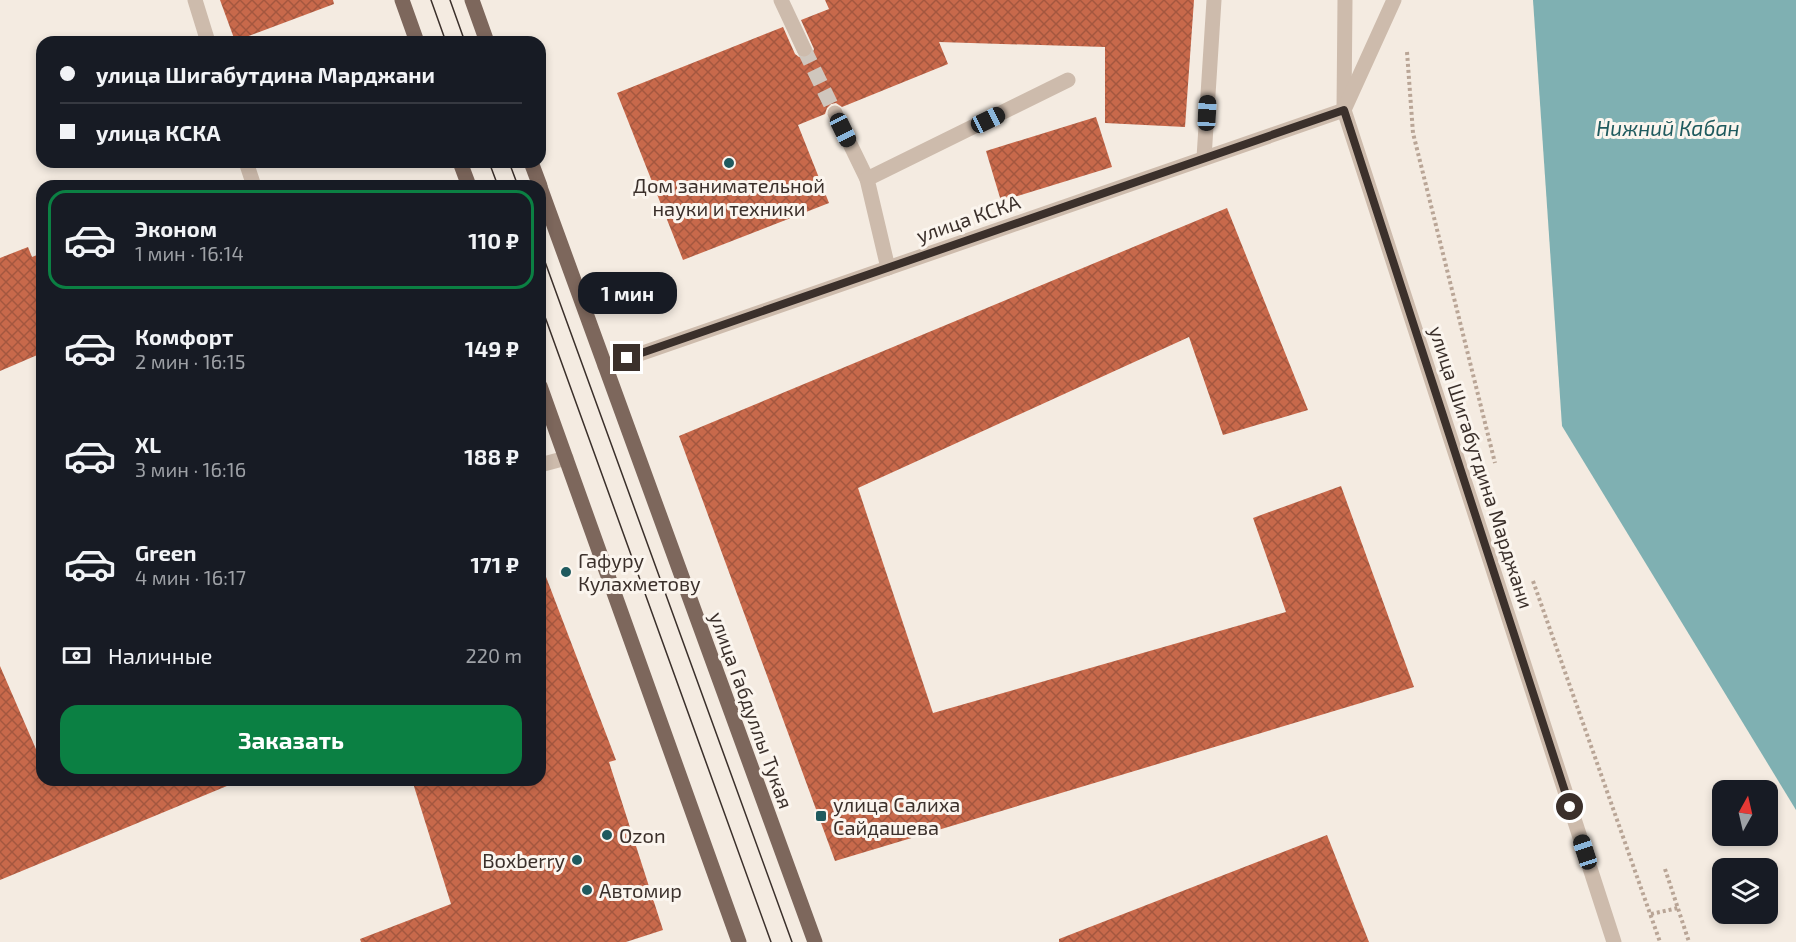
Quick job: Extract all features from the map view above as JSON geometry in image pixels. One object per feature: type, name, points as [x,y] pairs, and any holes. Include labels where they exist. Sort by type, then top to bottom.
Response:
[{"type":"main road","points":[[402,0],[415,36]]},
{"type":"main road","points":[[472,0],[485,36]]},
{"type":"main road","name":"улица Габдуллы Тукая","points":[[546,204],[814,942]]},
{"type":"main road","points":[[546,403],[739,942]]},
{"type":"street","points":[[195,0],[206,36]]},
{"type":"street","points":[[781,0],[804,48]]},
{"type":"street","points":[[1204,158],[1214,0]]},
{"type":"street","name":"улица Шигабутдина Марджани","points":[[1345,0],[1344,110],[1614,942]]},
{"type":"street","points":[[1344,110],[1394,0]]},
{"type":"street","points":[[867,179],[1068,80]]},
{"type":"street","name":"улица КСКА","points":[[605,366],[1344,110]]},
{"type":"street","points":[[835,113],[867,179],[888,268]]},
{"type":"street","points":[[546,463],[566,458]]},
{"type":"path","points":[[1407,44],[1413,133],[1496,469]]},
{"type":"path","points":[[1529,570],[1660,942]]},
{"type":"path","points":[[1665,869],[1689,942]]},
{"type":"path","points":[[1651,915],[1678,908]]},
{"type":"water","name":"Нижний Кабан","points":[[1533,0],[1796,0],[1796,810],[1562,426]]},
{"type":"building","points":[[220,0],[333,0],[334,4],[248,36],[233,36]]},
{"type":"building","name":"Дом занимательной науки и техники","points":[[825,0],[1194,0],[1185,127],[1105,123],[1105,47],[939,42],[948,64],[842,107],[836,103],[831,104],[825,114],[798,125],[829,203],[683,260],[617,93],[783,27],[795,54],[808,58],[814,49],[801,20],[829,9]]},
{"type":"building","points":[[1096,117],[1112,167],[1001,201],[986,151]]},
{"type":"building","points":[[1227,208],[1308,410],[1223,435],[1189,337],[858,488],[933,713],[1286,612],[1253,518],[1341,486],[1414,687],[835,861],[679,436]]},
{"type":"building","points":[[28,247],[32,257],[36,255],[36,356],[0,371],[0,258]]},
{"type":"building","points":[[546,577],[616,760],[609,762],[663,930],[626,942],[361,942],[360,939],[451,904],[414,786],[546,786]]},
{"type":"building","points":[[0,666],[36,749],[36,786],[227,786],[0,880]]},
{"type":"building","points":[[1327,835],[1369,942],[1059,942],[1059,939]]},
{"type":"tunnel","points":[[804,49],[835,113]]},
{"type":"tram line","points":[[431,0],[444,36]]},
{"type":"tram line","points":[[450,0],[463,36]]},
{"type":"tram line","points":[[491,168],[496,180]]},
{"type":"tram line","points":[[511,168],[516,180]]},
{"type":"tram line","points":[[546,265],[792,942]]},
{"type":"tram line","points":[[546,320],[771,942]]},
{"type":"place","name":"Дом занимательной науки и техники","points":[[729,163]]},
{"type":"place","name":"Гафуру Кулахметову","points":[[566,572]]},
{"type":"place","name":"улица Салиха Сайдашева","points":[[821,816]]},
{"type":"place","name":"Ozon","points":[[607,835]]},
{"type":"place","name":"Boxberry","points":[[577,860]]},
{"type":"place","name":"Автомир","points":[[587,890]]},
{"type":"route","points":[[627,358],[1344,110],[1570,807]]}]
